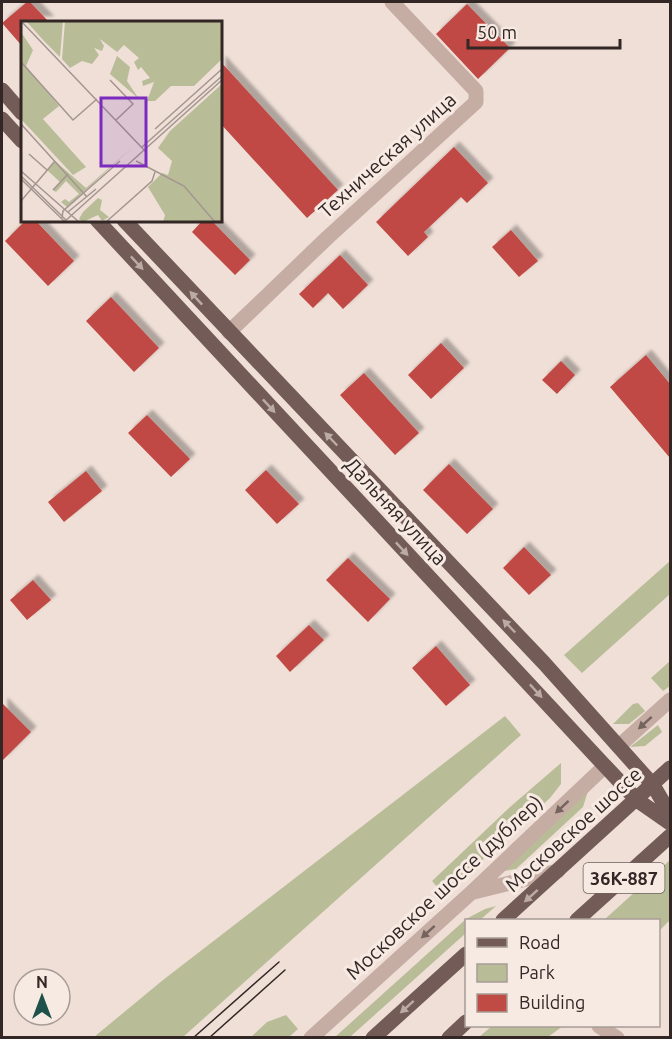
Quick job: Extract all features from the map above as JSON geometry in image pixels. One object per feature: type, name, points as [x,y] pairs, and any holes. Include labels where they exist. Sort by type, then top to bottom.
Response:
[{"type":"main road","points":[[2,90],[21,112]]},
{"type":"main road","points":[[2,119],[21,140]]},
{"type":"main road","name":"Дальняя улица","points":[[99,222],[604,766],[637,800],[670,823]]},
{"type":"main road","name":"Дальняя улица","points":[[126,222],[544,663],[653,785],[670,814]]},
{"type":"main road","name":"Московское шоссе","points":[[505,919],[670,768]]},
{"type":"main road","name":"36К-887","points":[[580,919],[670,836]]},
{"type":"main road","points":[[374,1038],[465,955]]},
{"type":"main road","points":[[449,1038],[465,1023]]},
{"type":"street","name":"Техническая улица","points":[[229,332],[327,238],[476,102],[476,91],[392,2]]},
{"type":"street","points":[[619,746],[670,700]]},
{"type":"street","name":"Московское шоссе (дублер)","points":[[310,1038],[471,892],[604,766]]},
{"type":"street","points":[[471,892],[558,871]]},
{"type":"street","points":[[600,1027],[617,1038]]},
{"type":"green space","points":[[670,561],[670,594],[582,673],[564,655]]},
{"type":"green space","points":[[670,661],[670,686],[663,691],[651,678]]},
{"type":"green space","points":[[638,703],[645,711],[629,724],[613,724],[633,704]]},
{"type":"green space","points":[[505,716],[521,735],[183,1037],[94,1037],[163,980]]},
{"type":"green space","points":[[658,725],[662,732],[645,746],[630,747]]},
{"type":"green space","points":[[561,763],[561,784],[550,798],[444,895],[432,881],[510,807]]},
{"type":"green space","points":[[588,791],[583,807],[516,869],[492,873]]},
{"type":"green space","points":[[670,860],[670,920],[660,930],[660,919],[605,919]]},
{"type":"green space","points":[[496,906],[481,919],[466,919]]},
{"type":"green space","points":[[465,920],[465,934],[350,1037],[335,1037]]},
{"type":"green space","points":[[286,1015],[298,1029],[289,1037],[251,1037],[267,1022]]},
{"type":"green space","points":[[491,1027],[562,1027],[548,1037],[479,1037]]},
{"type":"building","points":[[27,2],[30,2],[48,21],[21,21],[21,45],[2,23]]},
{"type":"building","points":[[467,4],[510,48],[478,79],[436,34]]},
{"type":"building","points":[[222,63],[338,190],[307,218],[222,125]]},
{"type":"building","points":[[454,147],[488,183],[467,203],[461,197],[424,232],[428,237],[408,256],[376,222]]},
{"type":"building","points":[[24,222],[37,222],[74,261],[48,286],[5,241]]},
{"type":"building","points":[[201,222],[213,222],[250,260],[235,275],[192,232]]},
{"type":"building","points":[[511,230],[538,261],[519,277],[492,247]]},
{"type":"building","points":[[340,255],[368,285],[343,309],[328,293],[313,308],[299,294]]},
{"type":"building","points":[[111,297],[159,348],[134,372],[86,321]]},
{"type":"building","points":[[441,343],[464,368],[431,399],[408,375]]},
{"type":"building","points":[[646,355],[670,384],[670,458],[610,387]]},
{"type":"building","points":[[561,361],[575,375],[557,394],[542,380]]},
{"type":"building","points":[[364,373],[419,433],[395,455],[340,395]]},
{"type":"building","points":[[147,415],[190,459],[171,477],[128,433]]},
{"type":"building","points":[[449,464],[493,509],[467,534],[423,490]]},
{"type":"building","points":[[266,470],[299,504],[277,524],[245,490]]},
{"type":"building","points":[[86,471],[102,491],[64,522],[48,502]]},
{"type":"building","points":[[524,547],[551,575],[529,595],[503,568]]},
{"type":"building","points":[[348,558],[390,599],[368,622],[326,580]]},
{"type":"building","points":[[33,580],[51,600],[27,620],[10,600]]},
{"type":"building","points":[[309,625],[324,640],[290,672],[276,656]]},
{"type":"building","points":[[436,646],[470,685],[446,706],[412,668]]},
{"type":"building","points":[[2,703],[31,732],[2,761]]},
{"type":"tram line","points":[[193,1038],[279,962]]},
{"type":"tram line","points":[[209,1038],[285,970]]}]
